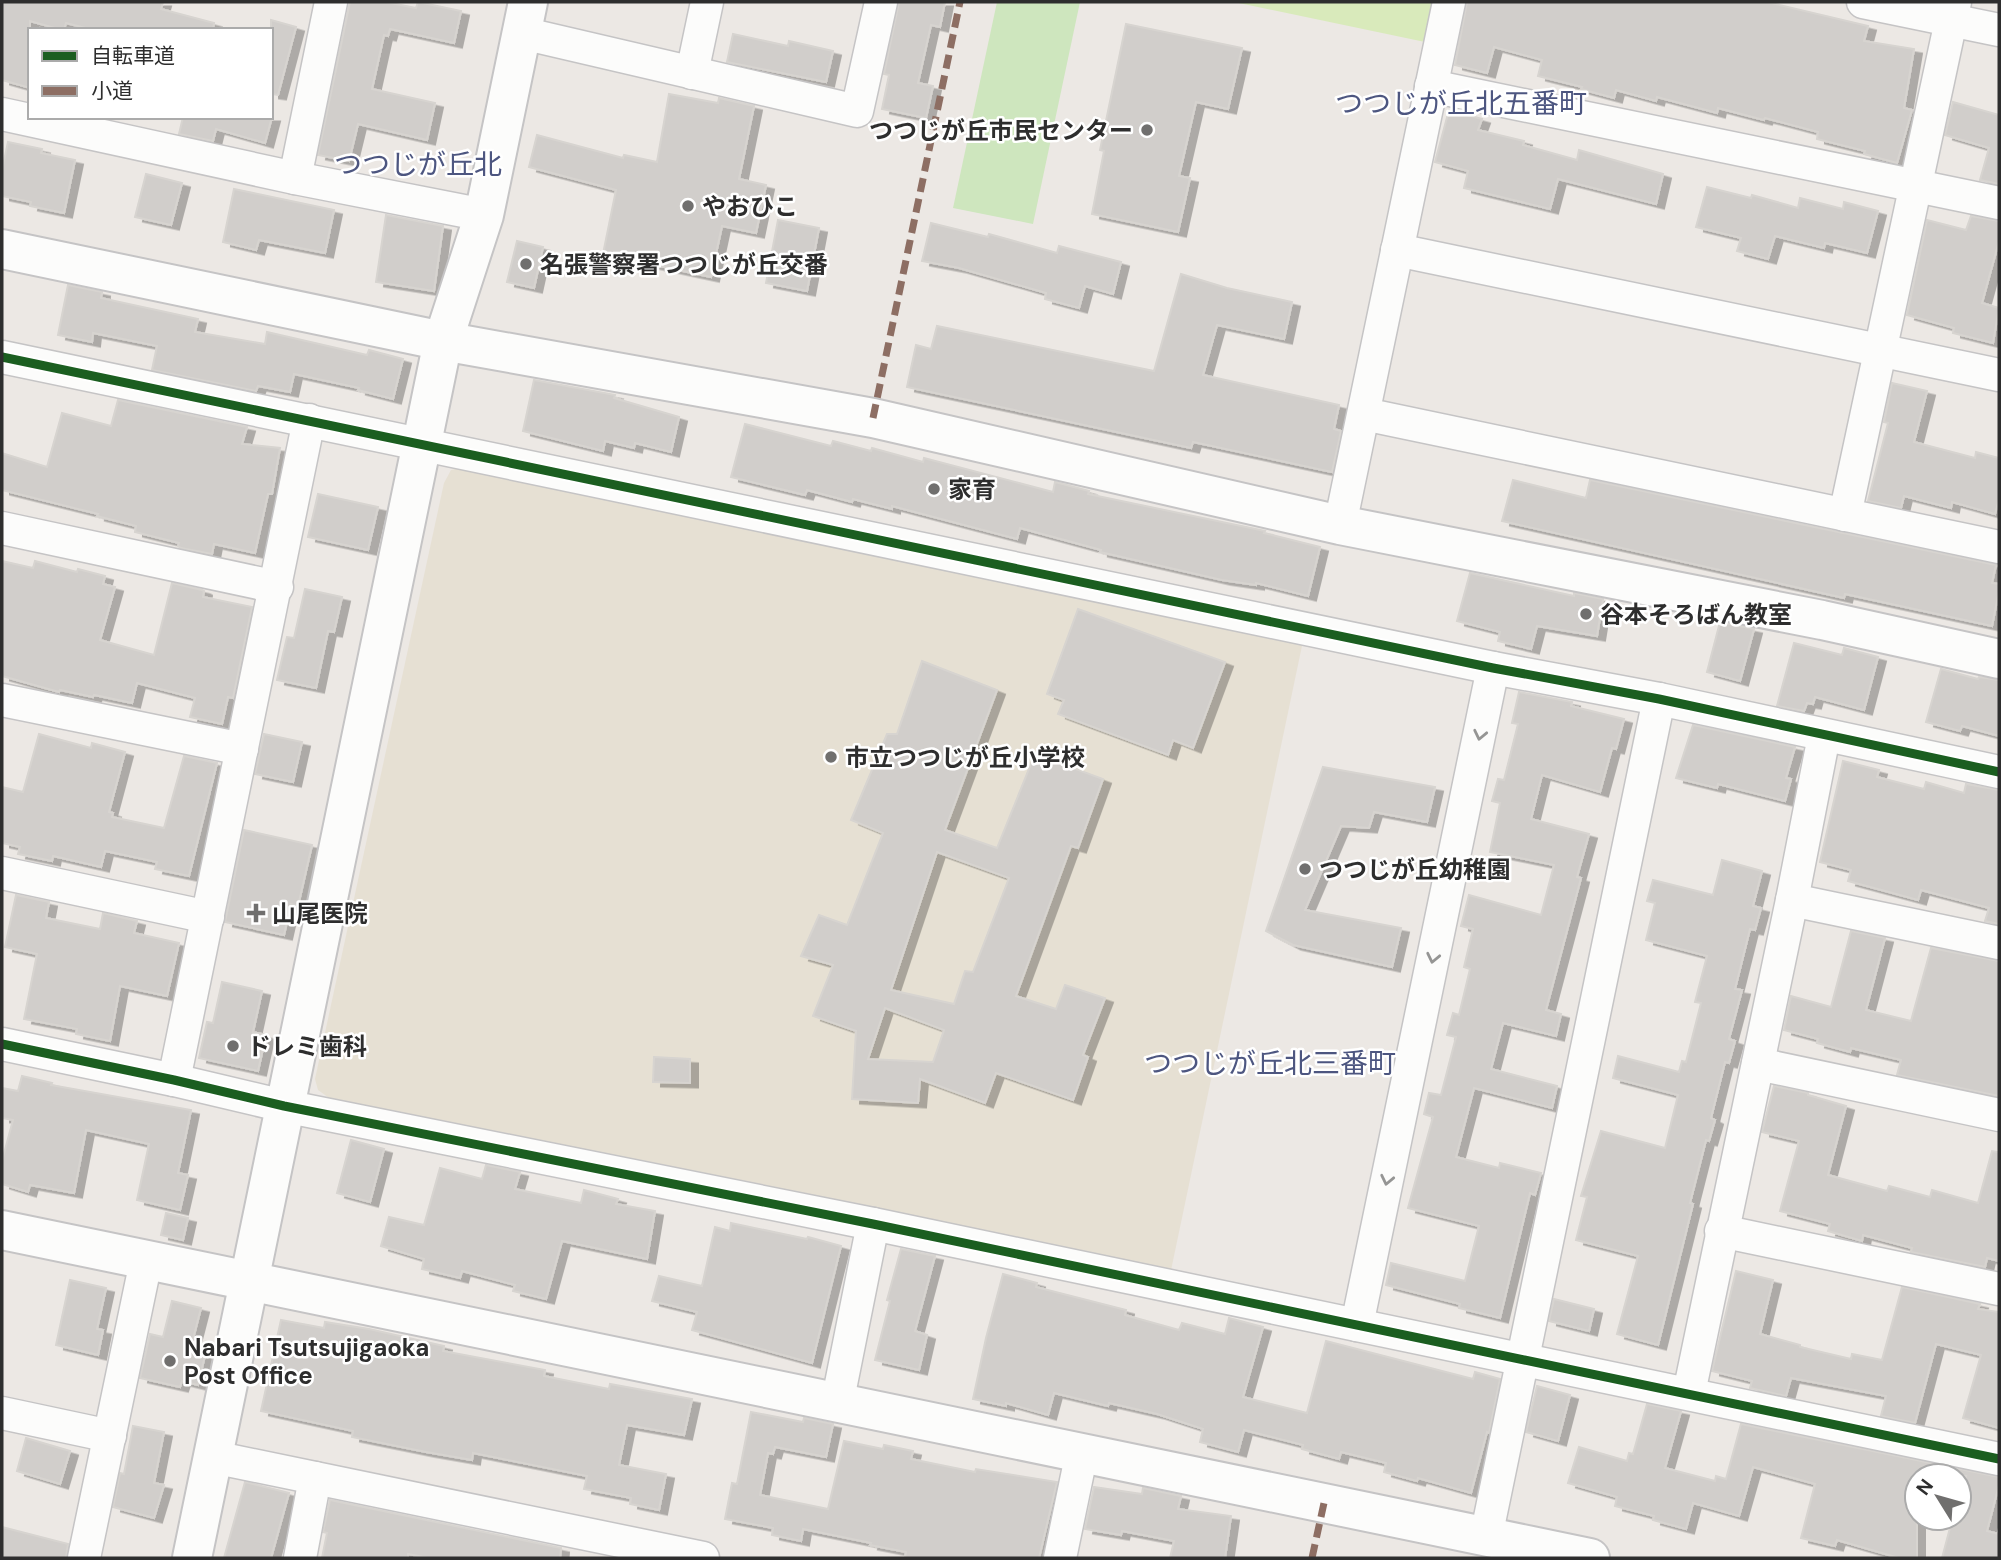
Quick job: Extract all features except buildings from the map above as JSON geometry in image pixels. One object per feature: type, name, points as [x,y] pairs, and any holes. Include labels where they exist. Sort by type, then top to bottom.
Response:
[{"type":"street","points":[[692,73],[707,2]]},
{"type":"street","points":[[192,1558],[443,341],[484,215],[525,18],[692,73],[857,111],[881,2]]},
{"type":"street","points":[[1340,525],[1449,2]]},
{"type":"street","points":[[1863,2],[1953,11],[1999,30]]},
{"type":"street","points":[[295,178],[323,3]]},
{"type":"street","points":[[1845,515],[1953,11]]},
{"type":"street","points":[[1431,86],[1999,203]]},
{"type":"street","points":[[2,114],[295,178],[484,215]]},
{"type":"street","points":[[2,249],[443,341],[873,418],[1340,525],[1822,620],[1999,659]]},
{"type":"street","points":[[1397,250],[1999,375]]},
{"type":"street","points":[[2,357],[1493,668],[1659,699],[1999,772]]},
{"type":"street","points":[[1364,414],[1999,547]]},
{"type":"street","points":[[174,1080],[277,587],[309,420]]},
{"type":"street","points":[[2,528],[277,587]]},
{"type":"street","points":[[1357,1325],[1493,668]]},
{"type":"street","points":[[1486,1537],[1659,699]]},
{"type":"street","points":[[2,700],[242,750]]},
{"type":"street","points":[[1689,1393],[1824,736]]},
{"type":"street","points":[[2,873],[208,917]]},
{"type":"street","points":[[1792,900],[1999,943]]},
{"type":"street","points":[[2,1044],[284,1106],[873,1224],[1999,1459]]},
{"type":"street","points":[[1758,1063],[1999,1115]]},
{"type":"street","points":[[837,1404],[873,1224]]},
{"type":"street","points":[[2,1230],[1590,1558]]},
{"type":"street","points":[[1721,1231],[1999,1289]]},
{"type":"street","points":[[84,1558],[146,1261]]},
{"type":"street","points":[[2,1413],[110,1436]]},
{"type":"street","points":[[1060,1558],[1083,1452]]},
{"type":"street","points":[[213,1457],[703,1558]]},
{"type":"street","points":[[300,1558],[315,1478]]},
{"type":"shaded area","name":"市立つつじが丘小学校","points":[[460,468],[1303,641],[1170,1275],[332,1100],[318,1090],[315,1079],[444,483],[451,470]]},
{"type":"green space","points":[[997,2],[1080,2],[1033,224],[953,208]]},
{"type":"green space","points":[[1234,2],[1434,2],[1425,42]]},
{"type":"marked path","points":[[873,418],[960,2]]},
{"type":"marked path","points":[[1312,1558],[1324,1503]]},
{"type":"cycle path","points":[[2,357],[1493,668],[1659,699],[1999,772]]},
{"type":"cycle path","points":[[2,1044],[284,1106],[873,1224],[1999,1459]]},
{"type":"place","name":"つつじが丘市民センター","points":[[1147,130]]},
{"type":"place","name":"やおひこ","points":[[688,206]]},
{"type":"place","name":"名張警察署つつじが丘交番","points":[[526,264]]},
{"type":"place","name":"家育","points":[[934,489]]},
{"type":"place","name":"谷本そろばん教室","points":[[1586,614]]},
{"type":"place","name":"市立つつじが丘小学校","points":[[831,757]]},
{"type":"place","name":"つつじが丘幼稚園","points":[[1305,869]]},
{"type":"place","name":"山尾医院","points":[[256,913]]},
{"type":"place","name":"ドレミ歯科","points":[[233,1046]]},
{"type":"place","name":"Nabari Tsutsujigaoka Post Office","points":[[170,1361]]},
{"type":"district","name":"つつじが丘北五番町","points":[[1461,103]]},
{"type":"district","name":"つつじが丘北","points":[[418,164]]},
{"type":"district","name":"つつじが丘北三番町","points":[[1270,1063]]}]
